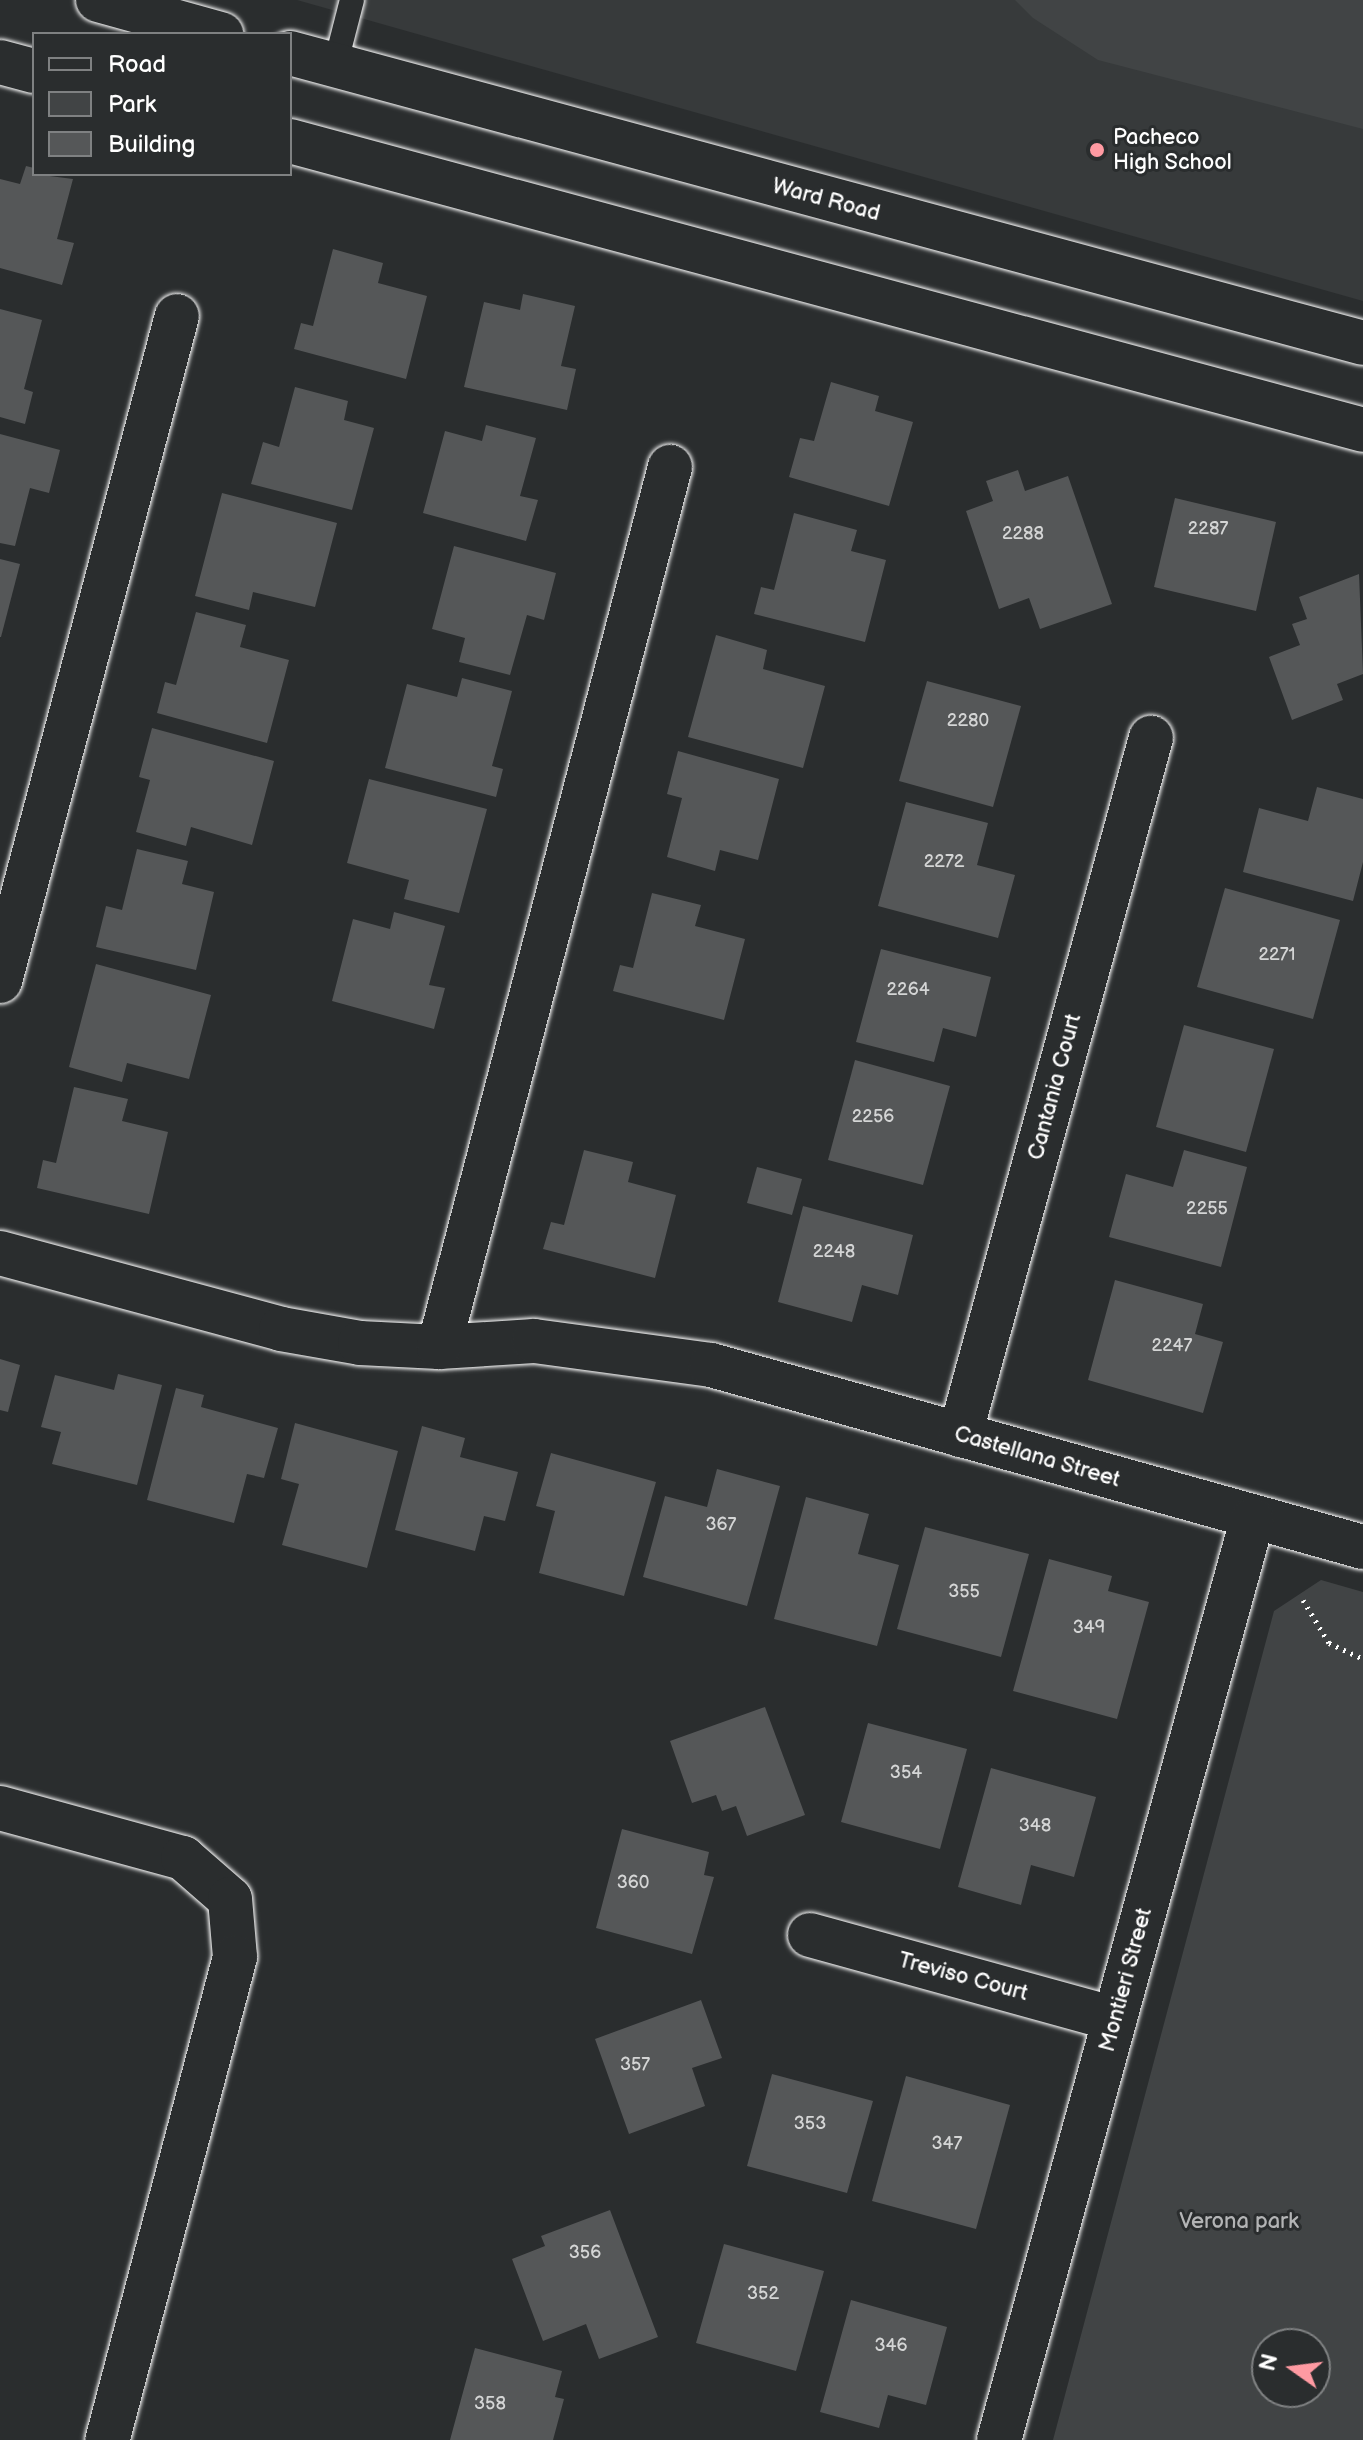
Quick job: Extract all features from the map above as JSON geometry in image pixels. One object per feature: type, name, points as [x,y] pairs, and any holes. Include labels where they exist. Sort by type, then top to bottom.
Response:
[{"type":"street","points":[[98,0],[214,32]]},
{"type":"street","name":"Ward Road","points":[[292,54],[1363,343]]},
{"type":"street","points":[[0,62],[32,70]]},
{"type":"street","points":[[292,142],[1363,430]]},
{"type":"street","points":[[0,981],[177,316]]},
{"type":"street","points":[[439,1347],[670,467]]},
{"type":"street","name":"Cantania Court","points":[[960,1435],[1151,738]]},
{"type":"street","name":"Castellana Street","points":[[0,1253],[281,1329],[360,1343],[439,1347],[534,1341],[711,1365],[1252,1520],[1363,1547]]},
{"type":"street","name":"Montieri Street","points":[[999,2440],[1252,1520]]},
{"type":"street","points":[[0,1808],[183,1858],[230,1899],[235,1957],[107,2440]]},
{"type":"street","name":"Treviso Court","points":[[810,1935],[1115,2019]]},
{"type":"lane","points":[[335,66],[352,0]]},
{"type":"path","points":[[1303,1600],[1329,1643],[1363,1659]]},
{"type":"shaded area","name":"Pacheco High School","points":[[297,0],[1363,0],[1363,301]]},
{"type":"green space","points":[[1015,0],[1363,0],[1363,129],[1098,60],[1033,18]]},
{"type":"green space","name":"Verona park","points":[[1321,1580],[1363,1592],[1363,2440],[1053,2440],[1274,1611]]},
{"type":"building","points":[[26,166],[32,168],[32,176],[73,179],[57,239],[74,243],[62,285],[0,268],[0,179],[20,184]]},
{"type":"building","points":[[333,249],[383,263],[378,283],[427,296],[406,379],[294,349],[301,323],[313,326]]},
{"type":"building","points":[[523,294],[575,306],[561,366],[576,369],[567,410],[464,387],[484,302],[520,310]]},
{"type":"building","points":[[0,309],[42,320],[24,389],[33,392],[25,424],[0,417]]},
{"type":"building","points":[[831,382],[879,396],[875,411],[913,422],[889,506],[789,477],[800,438],[814,441]]},
{"type":"building","points":[[295,387],[348,401],[344,420],[374,428],[352,510],[251,484],[263,442],[279,447]]},
{"type":"building","points":[[486,425],[536,438],[520,496],[538,500],[526,541],[423,513],[445,431],[482,441]]},
{"type":"building","points":[[0,434],[60,450],[49,493],[30,488],[15,546],[0,543]]},
{"type":"building","points":[[1018,470],[1025,491],[1068,476],[1112,604],[1040,629],[1029,598],[999,609],[966,511],[993,501],[986,481]]},
{"type":"building","points":[[222,493],[337,523],[315,607],[253,592],[249,610],[195,596]]},
{"type":"building","points":[[1175,498],[1276,522],[1256,611],[1154,587]]},
{"type":"building","points":[[794,513],[857,530],[851,551],[886,560],[865,642],[754,614],[761,587],[774,590]]},
{"type":"building","points":[[454,546],[556,573],[544,620],[527,615],[510,675],[459,662],[465,638],[432,629]]},
{"type":"building","points":[[0,559],[20,564],[1,637],[0,637]]},
{"type":"building","points":[[1359,574],[1363,674],[1337,684],[1343,700],[1292,720],[1269,657],[1300,645],[1292,624],[1307,619],[1299,597]]},
{"type":"building","points":[[196,612],[246,625],[240,647],[289,660],[267,743],[157,713],[165,682],[176,685]]},
{"type":"building","points":[[716,635],[767,650],[763,669],[825,686],[803,768],[688,737]]},
{"type":"building","points":[[462,678],[512,691],[492,766],[503,769],[496,797],[385,768],[407,684],[457,697]]},
{"type":"building","points":[[927,681],[1021,706],[993,807],[899,781]]},
{"type":"building","points":[[152,728],[274,761],[252,845],[191,827],[186,846],[136,832],[150,780],[139,777]]},
{"type":"building","points":[[678,751],[779,779],[758,860],[720,850],[715,871],[667,857],[682,798],[667,794]]},
{"type":"building","points":[[369,779],[487,809],[459,913],[404,899],[409,880],[347,863]]},
{"type":"building","points":[[1317,787],[1363,799],[1363,862],[1353,901],[1243,872],[1259,808],[1308,821]]},
{"type":"building","points":[[906,802],[988,823],[977,865],[1015,875],[998,938],[878,906]]},
{"type":"building","points":[[137,849],[188,861],[182,884],[214,892],[196,970],[96,947],[106,906],[122,910]]},
{"type":"building","points":[[1225,888],[1340,920],[1313,1019],[1197,987]]},
{"type":"building","points":[[652,893],[701,905],[695,926],[745,939],[724,1020],[613,991],[620,965],[633,968]]},
{"type":"building","points":[[394,912],[445,926],[429,985],[445,988],[434,1029],[332,1001],[353,919],[390,929]]},
{"type":"building","points":[[881,949],[991,977],[976,1037],[943,1028],[934,1062],[856,1042]]},
{"type":"building","points":[[96,964],[211,995],[189,1079],[127,1063],[122,1082],[69,1067]]},
{"type":"building","points":[[1184,1025],[1274,1049],[1246,1152],[1156,1127]]},
{"type":"building","points":[[855,1060],[950,1086],[923,1185],[828,1160]]},
{"type":"building","points":[[74,1087],[128,1099],[122,1121],[168,1132],[149,1214],[37,1188],[43,1160],[56,1163]]},
{"type":"building","points":[[584,1150],[633,1162],[628,1182],[676,1195],[655,1278],[543,1249],[551,1222],[564,1225]]},
{"type":"building","points":[[1184,1150],[1247,1167],[1221,1267],[1109,1237],[1126,1174],[1173,1187]]},
{"type":"building","points":[[757,1167],[802,1179],[792,1215],[747,1203]]},
{"type":"building","points":[[803,1206],[913,1235],[898,1295],[862,1285],[852,1322],[778,1302]]},
{"type":"building","points":[[1115,1280],[1203,1304],[1195,1334],[1223,1342],[1203,1413],[1088,1380]]},
{"type":"building","points":[[0,1359],[20,1365],[8,1412],[0,1410]]},
{"type":"building","points":[[118,1374],[162,1385],[137,1485],[52,1464],[61,1432],[41,1427],[55,1375],[114,1390]]},
{"type":"building","points":[[176,1388],[204,1395],[201,1407],[278,1428],[264,1478],[247,1474],[234,1523],[147,1500]]},
{"type":"building","points":[[295,1423],[398,1451],[367,1568],[282,1545],[299,1484],[281,1479]]},
{"type":"building","points":[[422,1426],[465,1438],[460,1457],[518,1472],[505,1521],[484,1516],[475,1551],[395,1530]]},
{"type":"building","points":[[551,1453],[656,1482],[624,1596],[539,1573],[555,1511],[536,1506]]},
{"type":"building","points":[[717,1469],[780,1486],[747,1606],[643,1577],[665,1496],[707,1507]]},
{"type":"building","points":[[806,1497],[869,1514],[858,1554],[899,1565],[877,1646],[774,1619]]},
{"type":"building","points":[[925,1527],[1029,1554],[1001,1657],[897,1629]]},
{"type":"building","points":[[1049,1559],[1112,1576],[1108,1591],[1149,1602],[1117,1719],[1013,1691]]},
{"type":"building","points":[[765,1707],[805,1815],[747,1836],[736,1806],[722,1811],[716,1795],[692,1803],[670,1741]]},
{"type":"building","points":[[868,1723],[967,1749],[940,1849],[841,1822]]},
{"type":"building","points":[[991,1768],[1096,1797],[1074,1877],[1031,1865],[1021,1905],[958,1887]]},
{"type":"building","points":[[622,1829],[709,1852],[704,1875],[714,1877],[692,1954],[596,1928]]},
{"type":"building","points":[[701,2000],[722,2058],[692,2068],[705,2106],[629,2134],[595,2039]]},
{"type":"building","points":[[772,2074],[873,2101],[847,2193],[747,2166]]},
{"type":"building","points":[[906,2076],[1010,2105],[976,2229],[872,2201]]},
{"type":"building","points":[[610,2210],[658,2337],[599,2359],[586,2324],[543,2341],[512,2259],[545,2246],[541,2236]]},
{"type":"building","points":[[724,2244],[824,2271],[796,2371],[696,2343]]},
{"type":"building","points":[[851,2300],[947,2327],[926,2405],[888,2395],[879,2428],[820,2412]]},
{"type":"building","points":[[475,2348],[562,2371],[555,2397],[564,2399],[553,2440],[450,2440]]},
{"type":"place","name":"Pacheco High School","points":[[1097,150]]}]
